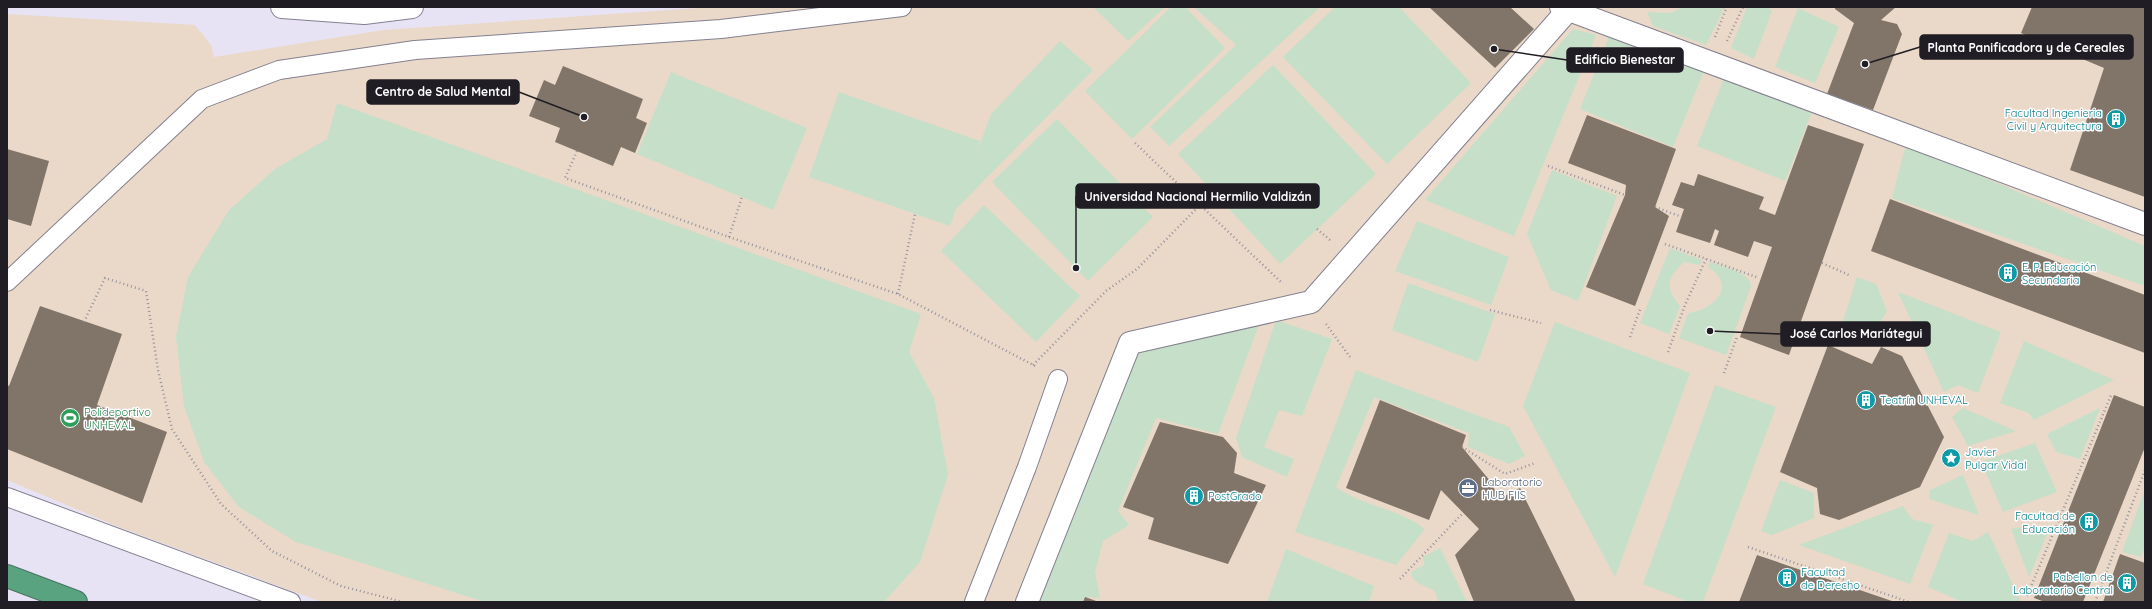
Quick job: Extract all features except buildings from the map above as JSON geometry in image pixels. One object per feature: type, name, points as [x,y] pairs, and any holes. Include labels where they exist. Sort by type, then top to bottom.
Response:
[{"type":"highway","points":[[7,576],[76,602]]},
{"type":"street","points":[[282,7],[364,13],[412,7]]},
{"type":"street","points":[[1027,602],[1130,344],[1307,303],[1564,8],[2145,224]]},
{"type":"lane","points":[[7,282],[202,99],[279,70],[415,50],[720,29],[902,7]]},
{"type":"lane","points":[[974,602],[1027,467],[1058,379]]},
{"type":"lane","points":[[7,497],[291,602]]},
{"type":"path","points":[[1716,65],[1743,7]]},
{"type":"path","points":[[1135,143],[1307,303],[1350,357]]},
{"type":"path","points":[[577,151],[565,178],[729,237],[898,294],[1034,364],[1058,379]]},
{"type":"path","points":[[1548,166],[1625,196]]},
{"type":"path","points":[[729,237],[742,197]]},
{"type":"path","points":[[1034,364],[1106,291],[1137,268],[1200,205]]},
{"type":"path","points":[[1654,207],[1682,217]]},
{"type":"path","points":[[898,294],[914,214]]},
{"type":"path","points":[[1665,244],[1759,278]]},
{"type":"path","points":[[1668,352],[1685,305],[1706,259]]},
{"type":"path","points":[[1822,264],[1849,275]]},
{"type":"path","points":[[84,322],[105,278],[146,291],[158,370],[172,429],[221,504],[272,551],[341,586],[403,602]]},
{"type":"path","points":[[1630,337],[1641,307]]},
{"type":"path","points":[[1490,310],[1541,323]]},
{"type":"path","points":[[1724,373],[1736,337]]},
{"type":"path","points":[[2027,596],[2112,393]]},
{"type":"path","points":[[1462,447],[1505,474],[1535,462]]},
{"type":"path","points":[[2095,602],[2145,470]]},
{"type":"path","points":[[1400,579],[1463,514]]},
{"type":"path","points":[[1748,547],[1909,602]]},
{"type":"shaded area","points":[[712,7],[2145,7],[2145,602],[322,602],[119,527],[7,480],[7,14],[195,25],[211,45],[214,57],[384,30]]},
{"type":"green space","points":[[1093,7],[1165,7],[1128,41]]},
{"type":"green space","points":[[1171,7],[1185,7],[1225,48],[1132,139],[1085,91]]},
{"type":"green space","points":[[1194,7],[1320,7],[1169,146],[1150,127],[1236,45]]},
{"type":"green space","points":[[1335,7],[1399,7],[1471,83],[1387,164],[1283,57]]},
{"type":"green space","points":[[1684,7],[1719,7],[1723,10],[1706,45],[1653,26],[1647,12],[1671,13]]},
{"type":"green space","points":[[1747,7],[1767,7],[1772,11],[1754,59],[1731,48]]},
{"type":"green space","points":[[1798,8],[1839,27],[1815,83],[1775,67]]},
{"type":"green space","points":[[1573,29],[1596,35],[1514,236],[1425,200]]},
{"type":"green space","points":[[1610,34],[1704,71],[1673,147],[1580,109]]},
{"type":"green space","points":[[1060,41],[1093,70],[956,209],[950,226],[809,177],[839,92],[980,141],[975,157],[991,114]]},
{"type":"green space","points":[[1273,65],[1376,174],[1280,264],[1178,154]]},
{"type":"green space","points":[[671,72],[807,128],[773,210],[637,154]]},
{"type":"green space","points":[[1724,78],[1812,112],[1785,181],[1697,146]]},
{"type":"green space","points":[[337,103],[921,314],[909,352],[934,398],[948,475],[920,562],[884,602],[485,602],[296,542],[239,507],[204,462],[184,406],[176,337],[188,277],[229,210],[275,169],[327,139]]},
{"type":"green space","points":[[1057,119],[1153,217],[1088,281],[992,182]]},
{"type":"green space","points":[[1906,144],[2145,246],[2145,286],[1892,198]]},
{"type":"green space","points":[[1552,170],[1617,196],[1578,301],[1551,290],[1527,234]]},
{"type":"green space","points":[[984,205],[1080,296],[1036,342],[941,251]]},
{"type":"green space","points":[[1417,221],[1509,257],[1491,305],[1395,271]]},
{"type":"green space","points":[[1670,248],[1702,260],[1700,265],[1684,262],[1671,278],[1671,293],[1680,306],[1669,334],[1640,323]]},
{"type":"green space","points":[[1710,262],[1741,273],[1746,277],[1751,286],[1726,355],[1679,338],[1688,313],[1698,311],[1714,302],[1722,289],[1721,282],[1717,274],[1708,267]]},
{"type":"green space","points":[[1857,277],[1876,284],[1887,311],[1874,332],[1842,324]]},
{"type":"green space","points":[[1408,283],[1495,314],[1478,362],[1392,330]]},
{"type":"green space","points":[[1898,292],[2001,332],[1978,393],[1958,385],[1944,392]]},
{"type":"green space","points":[[1276,320],[1332,339],[1302,416],[1279,410],[1264,447],[1294,459],[1287,477],[1242,457],[1236,438]]},
{"type":"green space","points":[[1260,322],[1218,434],[1156,418],[1118,511],[1129,525],[1103,541],[1095,572],[1100,598],[1085,597],[1083,602],[1038,602],[1136,350]]},
{"type":"green space","points":[[1555,322],[1690,373],[1615,577],[1523,406]]},
{"type":"green space","points":[[2024,341],[2114,380],[2034,420],[2029,413],[2000,403]]},
{"type":"green space","points":[[1356,370],[1509,427],[1525,456],[1509,464],[1468,447],[1469,433],[1374,397],[1336,487],[1358,499],[1415,522],[1425,529],[1396,565],[1295,532]]},
{"type":"green space","points":[[1715,385],[1776,407],[1703,602],[1689,602],[1643,584]]},
{"type":"green space","points":[[1963,408],[2016,431],[1968,446],[1952,417]]},
{"type":"green space","points":[[2100,408],[2080,459],[2056,452],[2047,434]]},
{"type":"green space","points":[[2035,443],[2057,492],[2003,512],[1981,462]]},
{"type":"green space","points":[[1963,475],[1979,515],[1929,499],[1930,490]]},
{"type":"green space","points":[[1780,480],[1814,493],[1814,518],[1772,535],[1761,531]]},
{"type":"green space","points":[[2144,492],[2145,546],[2141,557],[2122,552]]},
{"type":"green space","points":[[1903,506],[1912,519],[1933,525],[1910,584],[1799,545]]},
{"type":"green space","points":[[2032,525],[2048,532],[2029,577],[2011,529]]},
{"type":"green space","points":[[1988,532],[2021,602],[1963,602],[1928,587],[1949,533],[1973,541]]},
{"type":"green space","points":[[1440,548],[1467,602],[1439,602],[1434,590],[1420,584],[1412,576],[1411,572],[1424,565],[1423,557]]},
{"type":"green space","points":[[1286,549],[1374,586],[1369,602],[1267,602]]},
{"type":"place","name":"Edificio Bienestar","points":[[1494,49]]},
{"type":"place","name":"Planta Panificadora y de Cereales","points":[[1865,64]]},
{"type":"place","name":"Centro de Salud Mental","points":[[584,117]]},
{"type":"place","name":"Facultad Ingenieria Civil y Arquitectura","points":[[2116,119]]},
{"type":"place","name":"Universidad Nacional Hermilio Valdizán","points":[[1076,268]]},
{"type":"place","name":"E. P. Educación Secundaria","points":[[2008,273]]},
{"type":"place","name":"José Carlos Mariátegui","points":[[1710,331]]},
{"type":"place","name":"Teatrín UNHEVAL","points":[[1866,400]]},
{"type":"place","name":"Polideportivo UNHEVAL","points":[[70,418]]},
{"type":"place","name":"Javier Pulgar Vidal","points":[[1951,458]]},
{"type":"place","name":"Laboratorio HUB FIIS","points":[[1468,488]]},
{"type":"place","name":"PostGrado","points":[[1194,496]]},
{"type":"place","name":"Facultad de Educación","points":[[2089,522]]},
{"type":"place","name":"Facultad de Derecho","points":[[1787,578]]},
{"type":"place","name":"Pabellon de Laboratorio Central","points":[[2127,583]]}]
